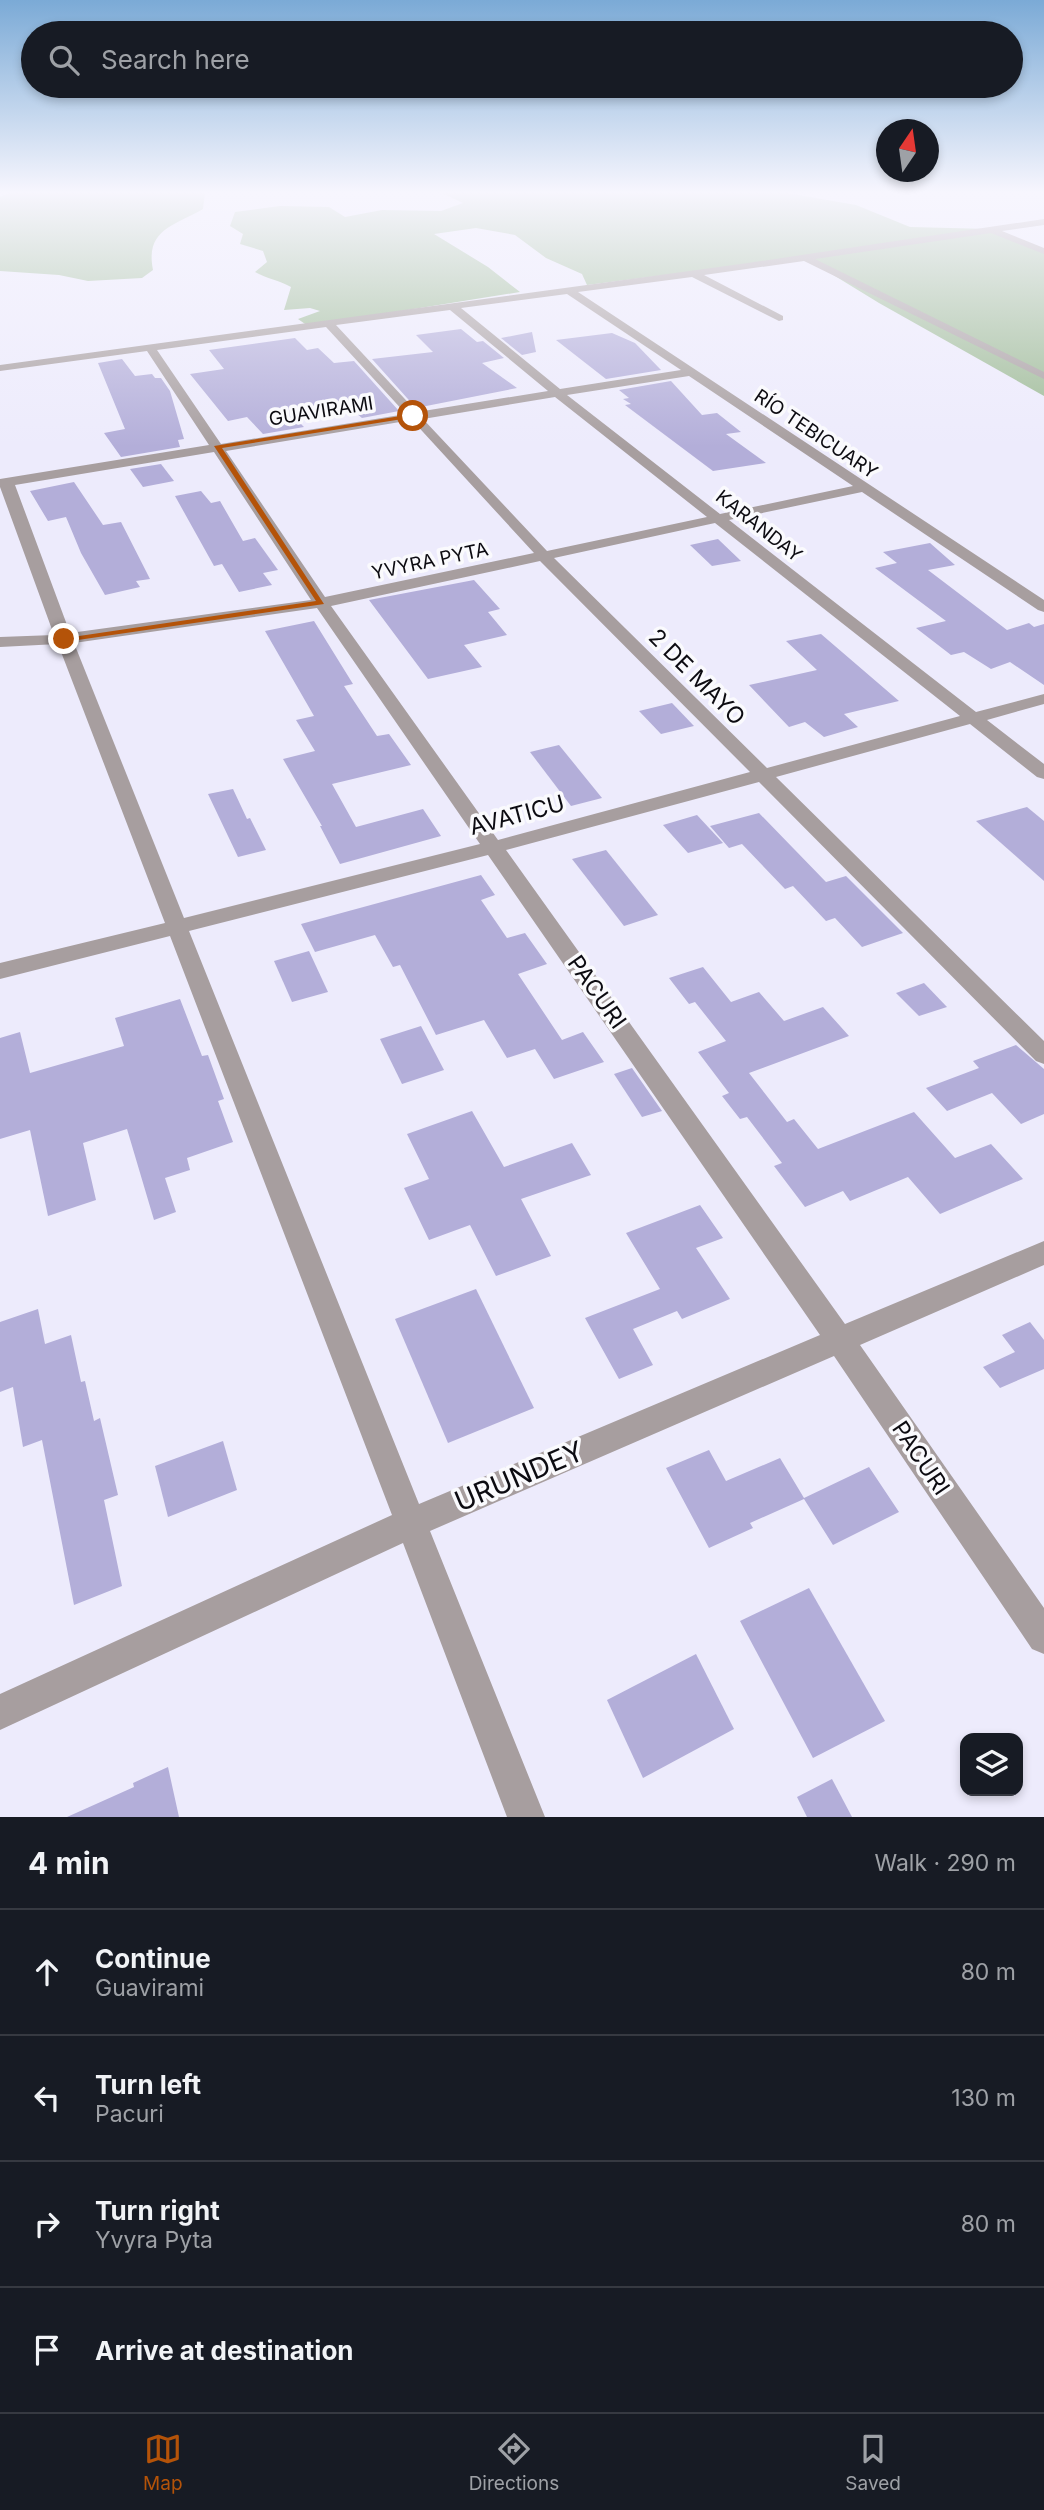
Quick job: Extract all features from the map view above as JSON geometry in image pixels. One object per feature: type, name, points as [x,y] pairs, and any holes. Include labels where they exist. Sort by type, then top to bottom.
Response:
[{"type":"street","points":[[0,368],[657,278]]},
{"type":"street","points":[[701,278],[779,318]]},
{"type":"street","points":[[846,278],[1044,376]]},
{"type":"street","name":"RÍO TEBICUARY","points":[[568,290],[1044,607]]},
{"type":"street","name":"KARANDAY","points":[[452,306],[558,394],[1044,773]]},
{"type":"street","name":"2 DE MAYO","points":[[328,323],[545,556],[1044,1055]]},
{"type":"street","name":"PACURI","points":[[150,347],[321,603],[495,847],[1044,1637]]},
{"type":"street","name":"GUAVIRAMI","points":[[4,482],[690,372]]},
{"type":"street","points":[[4,482],[526,1817]]},
{"type":"street","name":"YVYRA PYTA","points":[[0,642],[64,639],[321,603],[862,488]]},
{"type":"street","name":"AVATICU","points":[[0,971],[495,847],[1044,699]]},
{"type":"street","name":"URUNDEY","points":[[0,1712],[411,1523],[1044,1253]]},
{"type":"green space","points":[[73,278],[142,278],[142,278],[88,281]]},
{"type":"green space","points":[[269,278],[502,278],[520,292],[308,326],[298,319],[320,311],[310,308],[284,310],[291,287]]},
{"type":"green space","points":[[584,278],[643,278],[587,285]]},
{"type":"green space","points":[[838,278],[1044,278],[1044,396]]},
{"type":"building","points":[[461,329],[477,342],[483,341],[504,358],[482,363],[517,388],[416,408],[372,359],[433,352],[416,335]]},
{"type":"building","points":[[532,332],[536,352],[522,355],[501,338]]},
{"type":"building","points":[[612,333],[635,343],[661,370],[606,379],[556,340]]},
{"type":"building","points":[[295,338],[307,350],[318,348],[334,363],[354,361],[399,411],[362,418],[350,408],[295,418],[304,427],[263,434],[247,417],[228,421],[190,374],[224,369],[209,350]]},
{"type":"building","points":[[122,359],[135,376],[152,374],[155,378],[161,378],[170,391],[184,439],[178,440],[180,447],[121,457],[104,433],[125,429],[98,363]]},
{"type":"building","points":[[671,381],[702,415],[717,413],[741,432],[726,434],[766,463],[713,471],[625,405],[631,404],[623,399],[629,398],[619,390]]},
{"type":"building","points":[[161,464],[174,481],[143,487],[130,469]]},
{"type":"building","points":[[74,482],[103,525],[121,522],[150,579],[136,581],[140,587],[105,595],[81,553],[66,517],[48,521],[30,491]]},
{"type":"building","points":[[201,491],[211,503],[220,501],[243,541],[255,538],[278,570],[263,573],[272,585],[239,592],[222,564],[214,566],[175,496]]},
{"type":"building","points":[[718,539],[741,561],[712,566],[690,545]]},
{"type":"building","points":[[930,543],[955,565],[928,570],[1007,630],[1029,623],[1034,627],[1044,624],[1044,685],[1010,662],[991,669],[964,652],[951,655],[916,628],[946,621],[875,568],[897,563],[883,552]]},
{"type":"building","points":[[474,580],[500,609],[488,612],[507,635],[464,645],[482,667],[428,679],[369,600]]},
{"type":"building","points":[[314,621],[353,684],[344,686],[377,736],[389,734],[411,765],[332,784],[356,827],[423,809],[441,836],[340,864],[322,826],[283,759],[315,751],[296,720],[314,716],[265,631]]},
{"type":"building","points":[[821,634],[899,701],[844,714],[858,727],[824,737],[805,722],[789,727],[749,685],[817,670],[786,641]]},
{"type":"building","points":[[672,703],[694,726],[661,734],[639,711]]},
{"type":"building","points":[[559,745],[602,798],[571,806],[530,752]]},
{"type":"building","points":[[233,789],[266,850],[238,857],[208,794]]},
{"type":"building","points":[[1027,807],[1044,821],[1044,881],[976,821]]},
{"type":"building","points":[[759,813],[826,882],[846,876],[903,933],[862,947],[835,918],[826,921],[793,886],[785,889],[742,844],[729,848],[710,826]]},
{"type":"building","points":[[697,815],[723,843],[688,853],[663,825]]},
{"type":"building","points":[[606,850],[658,915],[624,926],[572,859]]},
{"type":"building","points":[[481,875],[495,895],[481,900],[507,938],[525,933],[547,964],[518,974],[562,1040],[583,1032],[604,1062],[554,1079],[535,1049],[507,1058],[484,1020],[436,1035],[400,965],[393,967],[375,935],[315,952],[301,924]]},
{"type":"building","points":[[309,951],[328,992],[292,1002],[274,961]]},
{"type":"building","points":[[703,967],[731,1002],[759,992],[784,1021],[823,1007],[849,1036],[749,1073],[787,1122],[794,1119],[818,1149],[914,1112],[955,1158],[991,1144],[1023,1179],[940,1214],[908,1177],[850,1201],[843,1191],[805,1207],[774,1166],[782,1163],[747,1117],[740,1119],[722,1096],[729,1093],[698,1052],[726,1041],[695,1002],[689,1004],[669,978]]},
{"type":"building","points":[[924,983],[947,1007],[919,1016],[896,993]]},
{"type":"building","points":[[180,999],[202,1056],[208,1055],[224,1099],[218,1101],[233,1142],[187,1158],[190,1170],[165,1178],[176,1212],[154,1220],[127,1129],[83,1143],[96,1200],[48,1216],[30,1130],[0,1139],[0,1038],[20,1032],[30,1073],[124,1046],[115,1018]]},
{"type":"building","points":[[421,1026],[444,1070],[402,1084],[380,1039]]},
{"type":"building","points":[[1016,1045],[1044,1069],[1044,1114],[1021,1124],[992,1093],[947,1111],[926,1088],[979,1068],[973,1061]]},
{"type":"building","points":[[632,1068],[662,1111],[642,1117],[614,1074]]},
{"type":"building","points":[[472,1111],[504,1167],[572,1143],[591,1175],[521,1199],[551,1256],[496,1276],[470,1225],[429,1240],[404,1188],[429,1179],[407,1134]]},
{"type":"building","points":[[700,1205],[723,1238],[696,1248],[730,1299],[682,1319],[677,1311],[633,1329],[653,1365],[619,1379],[585,1318],[660,1289],[626,1233]]},
{"type":"building","points":[[476,1289],[534,1408],[448,1443],[395,1319]]},
{"type":"building","points":[[38,1309],[45,1344],[71,1335],[81,1382],[85,1381],[94,1421],[100,1418],[118,1495],[104,1500],[122,1586],[74,1605],[42,1440],[23,1447],[13,1387],[0,1392],[0,1322]]},
{"type":"building","points":[[1030,1322],[1044,1340],[1044,1369],[1000,1388],[983,1367],[1015,1352],[1002,1335]]},
{"type":"building","points":[[223,1441],[237,1490],[168,1517],[155,1466]]},
{"type":"building","points":[[709,1450],[726,1481],[780,1458],[804,1498],[869,1467],[899,1512],[833,1545],[804,1499],[750,1523],[753,1528],[709,1548],[666,1468]]},
{"type":"building","points":[[809,1588],[885,1721],[813,1758],[740,1621]]},
{"type":"building","points":[[696,1654],[734,1729],[643,1778],[607,1700]]},
{"type":"building","points":[[168,1767],[179,1817],[67,1817],[134,1787],[133,1783]]},
{"type":"building","points":[[832,1779],[852,1817],[807,1817],[797,1797]]},
{"type":"route","points":[[64,639],[321,603],[218,446],[413,416]]}]
